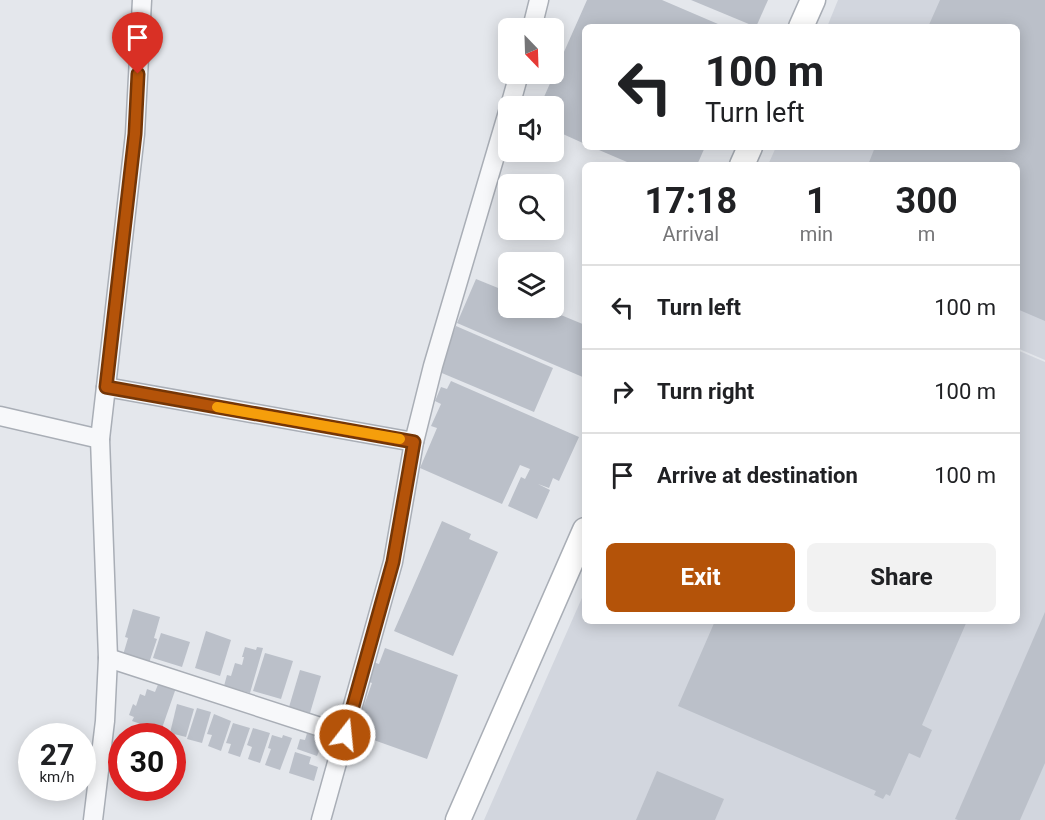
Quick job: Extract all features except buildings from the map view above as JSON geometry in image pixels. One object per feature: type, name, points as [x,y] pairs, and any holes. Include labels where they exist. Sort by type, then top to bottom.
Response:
[{"type":"street","points":[[93,820],[105,722],[108,658],[100,439],[135,134],[142,0]]},
{"type":"street","points":[[534,18],[539,0]]},
{"type":"street","points":[[802,24],[813,0]]},
{"type":"street","points":[[321,820],[393,562],[414,442],[433,366],[498,145]]},
{"type":"street","points":[[106,387],[414,442]]},
{"type":"street","points":[[0,417],[100,439]]},
{"type":"street","points":[[458,820],[582,537]]},
{"type":"street","points":[[108,658],[345,735]]},
{"type":"shaded area","points":[[838,0],[1045,0],[1045,360],[1020,349],[1020,162],[769,162],[775,150],[1020,150],[1020,24],[828,24]]},
{"type":"shaded area","points":[[1020,351],[1045,362],[1045,820],[484,820],[582,598],[582,624],[1020,624]]},
{"type":"slow traffic","points":[[217,407],[400,439]]},
{"type":"route","points":[[138,74],[135,134],[106,387],[414,442],[393,562],[345,735]]}]
